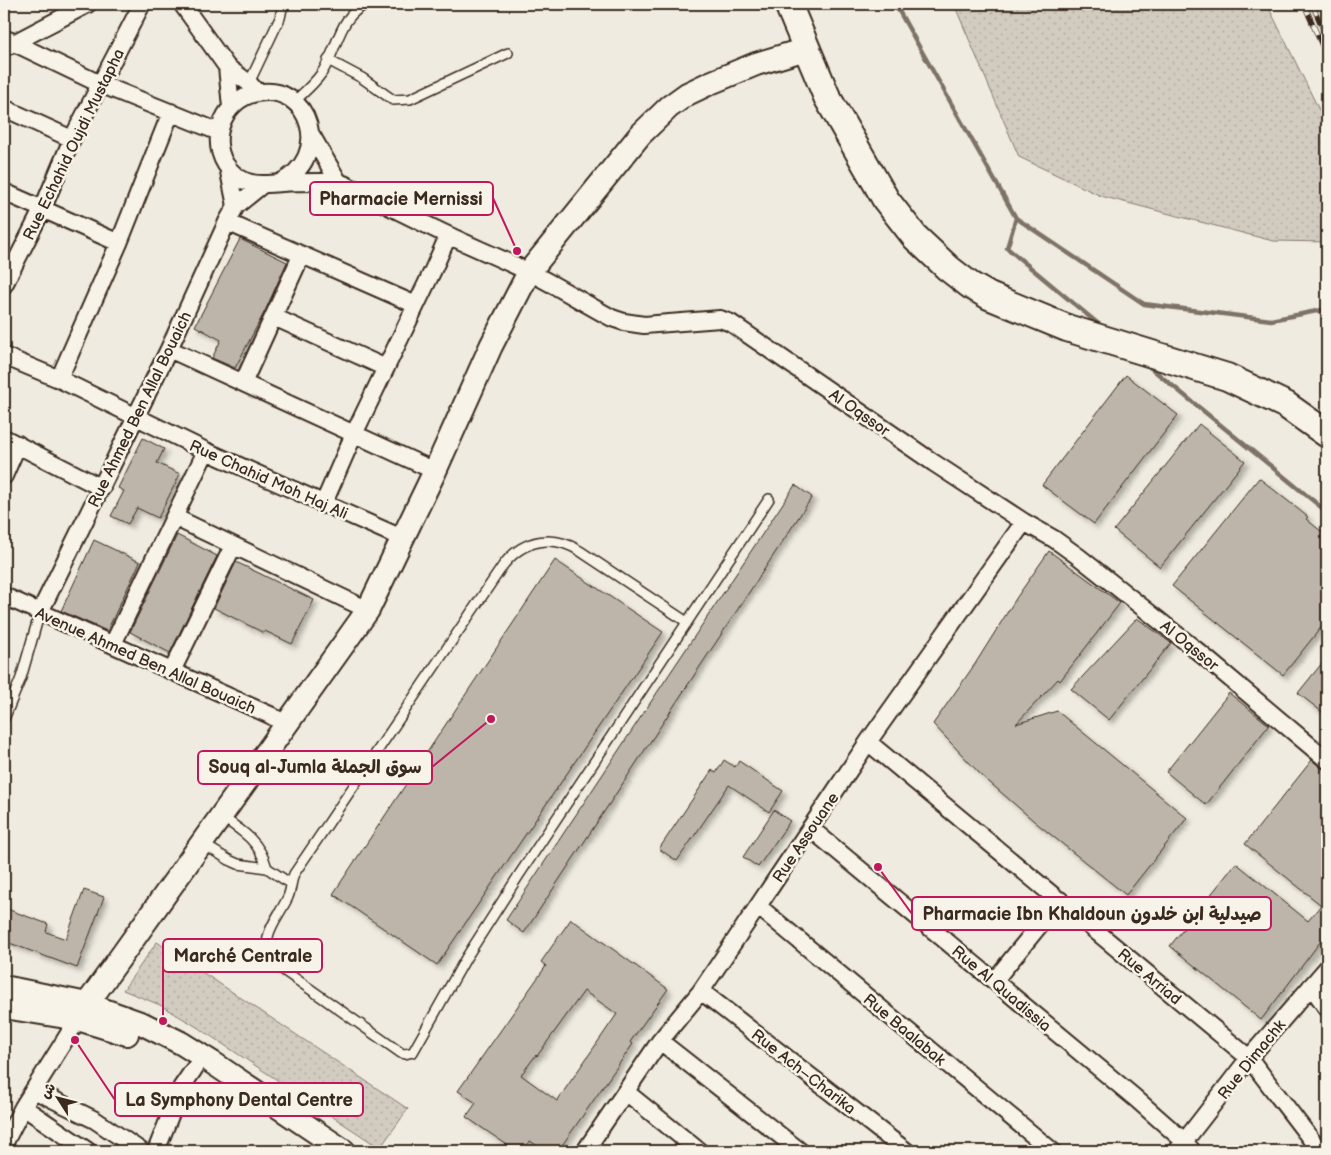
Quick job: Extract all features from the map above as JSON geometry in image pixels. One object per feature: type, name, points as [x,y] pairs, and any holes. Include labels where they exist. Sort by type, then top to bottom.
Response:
[{"type":"main road","points":[[788,4],[827,97],[881,192],[914,237],[948,268],[970,285],[989,296],[1067,328],[1227,377],[1286,405],[1327,434]]},
{"type":"street","points":[[7,43],[69,8],[88,4]]},
{"type":"street","name":"Rue Echahid Oujdi Mustapha","points":[[4,285],[42,210],[72,139],[142,4]]},
{"type":"street","points":[[182,4],[227,67],[253,88],[283,95],[294,102],[306,117],[312,136],[338,181]]},
{"type":"street","points":[[7,43],[100,84],[219,132]]},
{"type":"street","points":[[4,1144],[34,1090],[83,1011],[368,610],[404,539],[491,346],[530,272],[640,135],[669,107],[687,94],[710,83],[756,64],[806,49]]},
{"type":"street","points":[[227,67],[231,107]]},
{"type":"street","points":[[253,88],[231,107],[223,118],[219,132],[222,157],[228,167],[243,180],[262,185],[280,183],[289,179],[303,165],[310,151],[312,136]]},
{"type":"street","points":[[4,108],[72,139]]},
{"type":"street","points":[[59,379],[119,243],[171,112]]},
{"type":"street","points":[[228,167],[236,206]]},
{"type":"street","name":"Al Oqssor","points":[[280,183],[338,181],[448,236],[530,272],[612,318],[624,322],[644,325],[726,320],[934,464],[1079,557],[1196,649],[1327,760]]},
{"type":"street","name":"Rue Ahmed Ben Allal Bouaich","points":[[40,612],[136,418],[227,222],[236,206],[262,185]]},
{"type":"street","points":[[4,192],[119,243]]},
{"type":"street","points":[[227,222],[416,305]]},
{"type":"street","points":[[323,505],[354,434],[448,236]]},
{"type":"street","points":[[243,384],[302,256]]},
{"type":"street","points":[[274,317],[386,368]]},
{"type":"street","points":[[169,349],[435,471]]},
{"type":"street","name":"Rue Chahid Moh Haj Ali","points":[[4,356],[59,379],[136,418],[323,505],[404,539]]},
{"type":"street","points":[[4,476],[11,441],[102,488]]},
{"type":"street","points":[[113,644],[206,451]]},
{"type":"street","points":[[174,517],[368,610]]},
{"type":"street","name":"Rue Assouane","points":[[591,1149],[660,1041],[701,991],[868,742],[1024,522]]},
{"type":"street","points":[[172,671],[233,546]]},
{"type":"street","name":"Avenue Ahmed Ben Allal Bouaich","points":[[4,596],[270,715],[288,725]]},
{"type":"street","name":"Rue Arriad","points":[[868,742],[1249,1058],[1320,1151]]},
{"type":"street","name":"Rue Al Quadissia","points":[[810,828],[1134,1097],[1185,1148]]},
{"type":"street","points":[[994,981],[1060,900]]},
{"type":"street","name":"Rue Baalabak","points":[[759,906],[1052,1151]]},
{"type":"street","name":"Rue Dimachk","points":[[1185,1148],[1249,1058],[1327,968]]},
{"type":"street","points":[[1311,986],[1327,1008]]},
{"type":"street","points":[[4,987],[83,1011],[143,1024],[181,1043],[344,1151]]},
{"type":"street","name":"Rue Ach–Charika","points":[[701,991],[887,1145],[906,1151]]},
{"type":"street","points":[[4,1007],[83,1011],[112,1028],[159,1047],[316,1151]]},
{"type":"street","points":[[660,1041],[800,1151]]},
{"type":"street","points":[[156,1151],[181,1088],[194,1069]]},
{"type":"street","points":[[34,1090],[95,1120],[141,1151]]},
{"type":"street","points":[[626,1092],[698,1151]]},
{"type":"street","points":[[24,1107],[88,1151]]},
{"type":"lane","points":[[253,88],[280,18],[283,4]]},
{"type":"lane","points":[[294,102],[322,73],[344,24],[358,7],[368,4]]},
{"type":"lane","points":[[328,60],[362,78],[393,100],[410,99],[508,53]]},
{"type":"lane","points":[[686,622],[566,543],[550,540],[541,541],[532,543],[517,551],[504,564],[294,874],[289,895],[272,924],[267,938],[269,953],[276,965],[401,1053],[413,1052],[493,915],[768,499]]},
{"type":"lane","points":[[4,719],[21,678],[40,612]]},
{"type":"lane","points":[[222,817],[252,839],[261,852],[267,868]]},
{"type":"lane","points":[[203,844],[238,864],[267,868],[291,884]]},
{"type":"shaded area","points":[[954,4],[1239,4],[1243,10],[1253,4],[1267,4],[1327,126],[1327,242],[1273,241],[1101,196],[1019,157]]},
{"type":"shaded area","points":[[157,942],[408,1109],[380,1148],[197,1027],[160,1005],[123,990]]},
{"type":"building","points":[[240,239],[287,262],[266,309],[235,368],[212,358],[221,340],[195,326]]},
{"type":"building","points":[[1126,375],[1178,415],[1094,524],[1042,485]]},
{"type":"building","points":[[1199,424],[1245,461],[1160,567],[1114,530]]},
{"type":"building","points":[[143,438],[164,449],[157,463],[180,474],[158,518],[137,508],[128,524],[111,516],[124,491],[118,488]]},
{"type":"building","points":[[1259,478],[1308,517],[1306,519],[1327,536],[1327,620],[1283,675],[1172,586]]},
{"type":"building","points":[[795,485],[812,497],[524,933],[506,920]]},
{"type":"building","points":[[177,535],[217,556],[170,653],[130,632]]},
{"type":"building","points":[[94,540],[140,562],[107,631],[61,611]]},
{"type":"building","points":[[1049,551],[1120,603],[1060,681],[1058,679],[1016,724],[1057,711],[1187,818],[1126,895],[1035,822],[981,775],[933,724]]},
{"type":"building","points":[[555,560],[663,632],[437,965],[333,894]]},
{"type":"building","points":[[236,562],[314,600],[292,644],[265,631],[264,633],[214,608]]},
{"type":"building","points":[[1137,618],[1171,643],[1109,720],[1071,689]]},
{"type":"building","points":[[1327,657],[1327,716],[1298,693]]},
{"type":"building","points":[[1229,693],[1269,725],[1206,805],[1166,772]]},
{"type":"building","points":[[724,760],[735,767],[739,761],[783,791],[769,812],[729,785],[677,861],[659,849],[712,770],[716,773]]},
{"type":"building","points":[[1312,760],[1321,768],[1327,770],[1327,933],[1261,1020],[1170,946],[1236,863],[1308,921],[1321,905],[1245,844]]},
{"type":"building","points":[[774,810],[790,821],[758,867],[743,857]]},
{"type":"building","points":[[84,890],[104,897],[77,968],[4,941],[4,908],[48,924],[46,932],[66,939]]},
{"type":"building","points":[[571,919],[668,989],[630,1042],[633,1044],[558,1151],[545,1151],[530,1141],[523,1151],[516,1151],[466,1117],[476,1103],[458,1091],[546,966],[541,962]],"holes":[[[584,991],[617,1014],[557,1101],[521,1075]]]},
{"type":"waterway","points":[[895,4],[1016,218],[1007,248],[1102,327]]},
{"type":"waterway","points":[[1016,218],[1144,304],[1271,320],[1327,309]]},
{"type":"waterway","points":[[1146,364],[1327,512]]},
{"type":"railway","points":[[1304,4],[1327,57]]},
{"type":"railway","points":[[1312,4],[1327,38]]},
{"type":"place","name":"Pharmacie Mernissi","points":[[517,251]]},
{"type":"place","name":"Souq al-Jumla سوق الجملة","points":[[491,719]]},
{"type":"place","name":"Pharmacie Ibn Khaldoun صيدلية ابن خلدون","points":[[878,867]]},
{"type":"place","name":"Marché Centrale","points":[[163,1021]]},
{"type":"place","name":"La Symphony Dental Centre","points":[[75,1040]]}]
